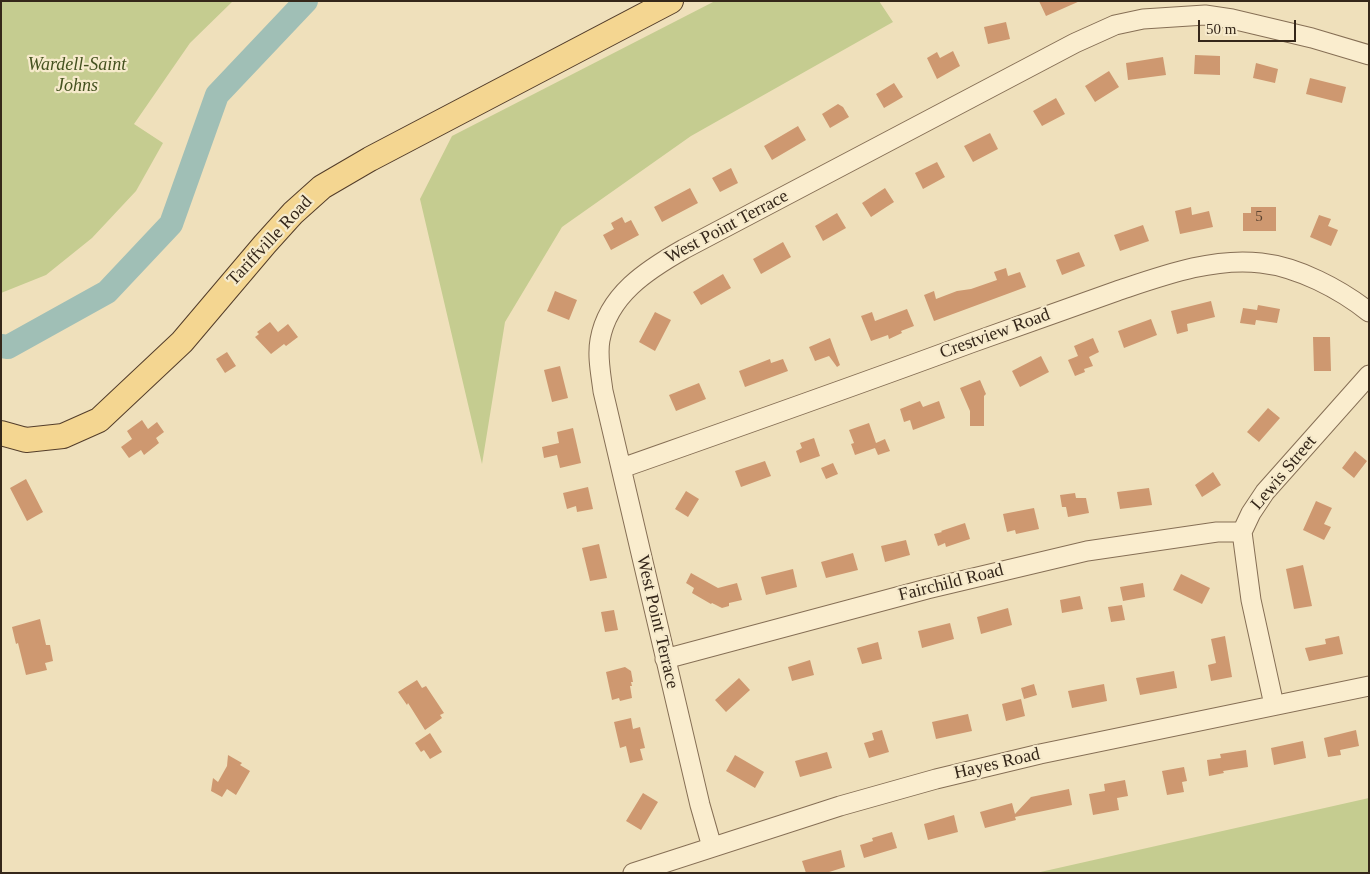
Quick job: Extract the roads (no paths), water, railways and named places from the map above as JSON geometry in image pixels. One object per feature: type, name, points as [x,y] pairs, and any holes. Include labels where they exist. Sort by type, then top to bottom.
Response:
[{"type":"main road","name":"Tariffville Road","points":[[1,433],[26,440],[63,436],[99,420],[182,342],[265,244],[322,187],[370,159],[671,1]]},
{"type":"street","name":"West Point Terrace","points":[[712,846],[700,805],[665,659],[603,391],[600,341],[607,318],[618,299],[635,281],[656,265],[684,249],[1075,43],[1115,25],[1143,19],[1205,15],[1277,29],[1369,55]]},
{"type":"street","name":"Crestview Road","points":[[622,468],[1069,308],[1195,268],[1230,263],[1261,263],[1324,283],[1369,312]]},
{"type":"street","name":"Lewis Street","points":[[1242,532],[1250,513],[1265,492],[1369,375]]},
{"type":"street","name":"Fairchild Road","points":[[665,659],[927,589],[1087,551],[1217,532],[1242,532]]},
{"type":"street","points":[[1242,532],[1252,600],[1274,705]]},
{"type":"street","name":"Hayes Road","points":[[633,873],[712,846],[936,779],[1040,754],[1369,686]]},
{"type":"waterway","points":[[1,346],[8,347],[107,292],[171,224],[217,95],[306,1]]},
{"type":"park label","name":"Wardell-Saint Johns","points":[[77,75]]}]
